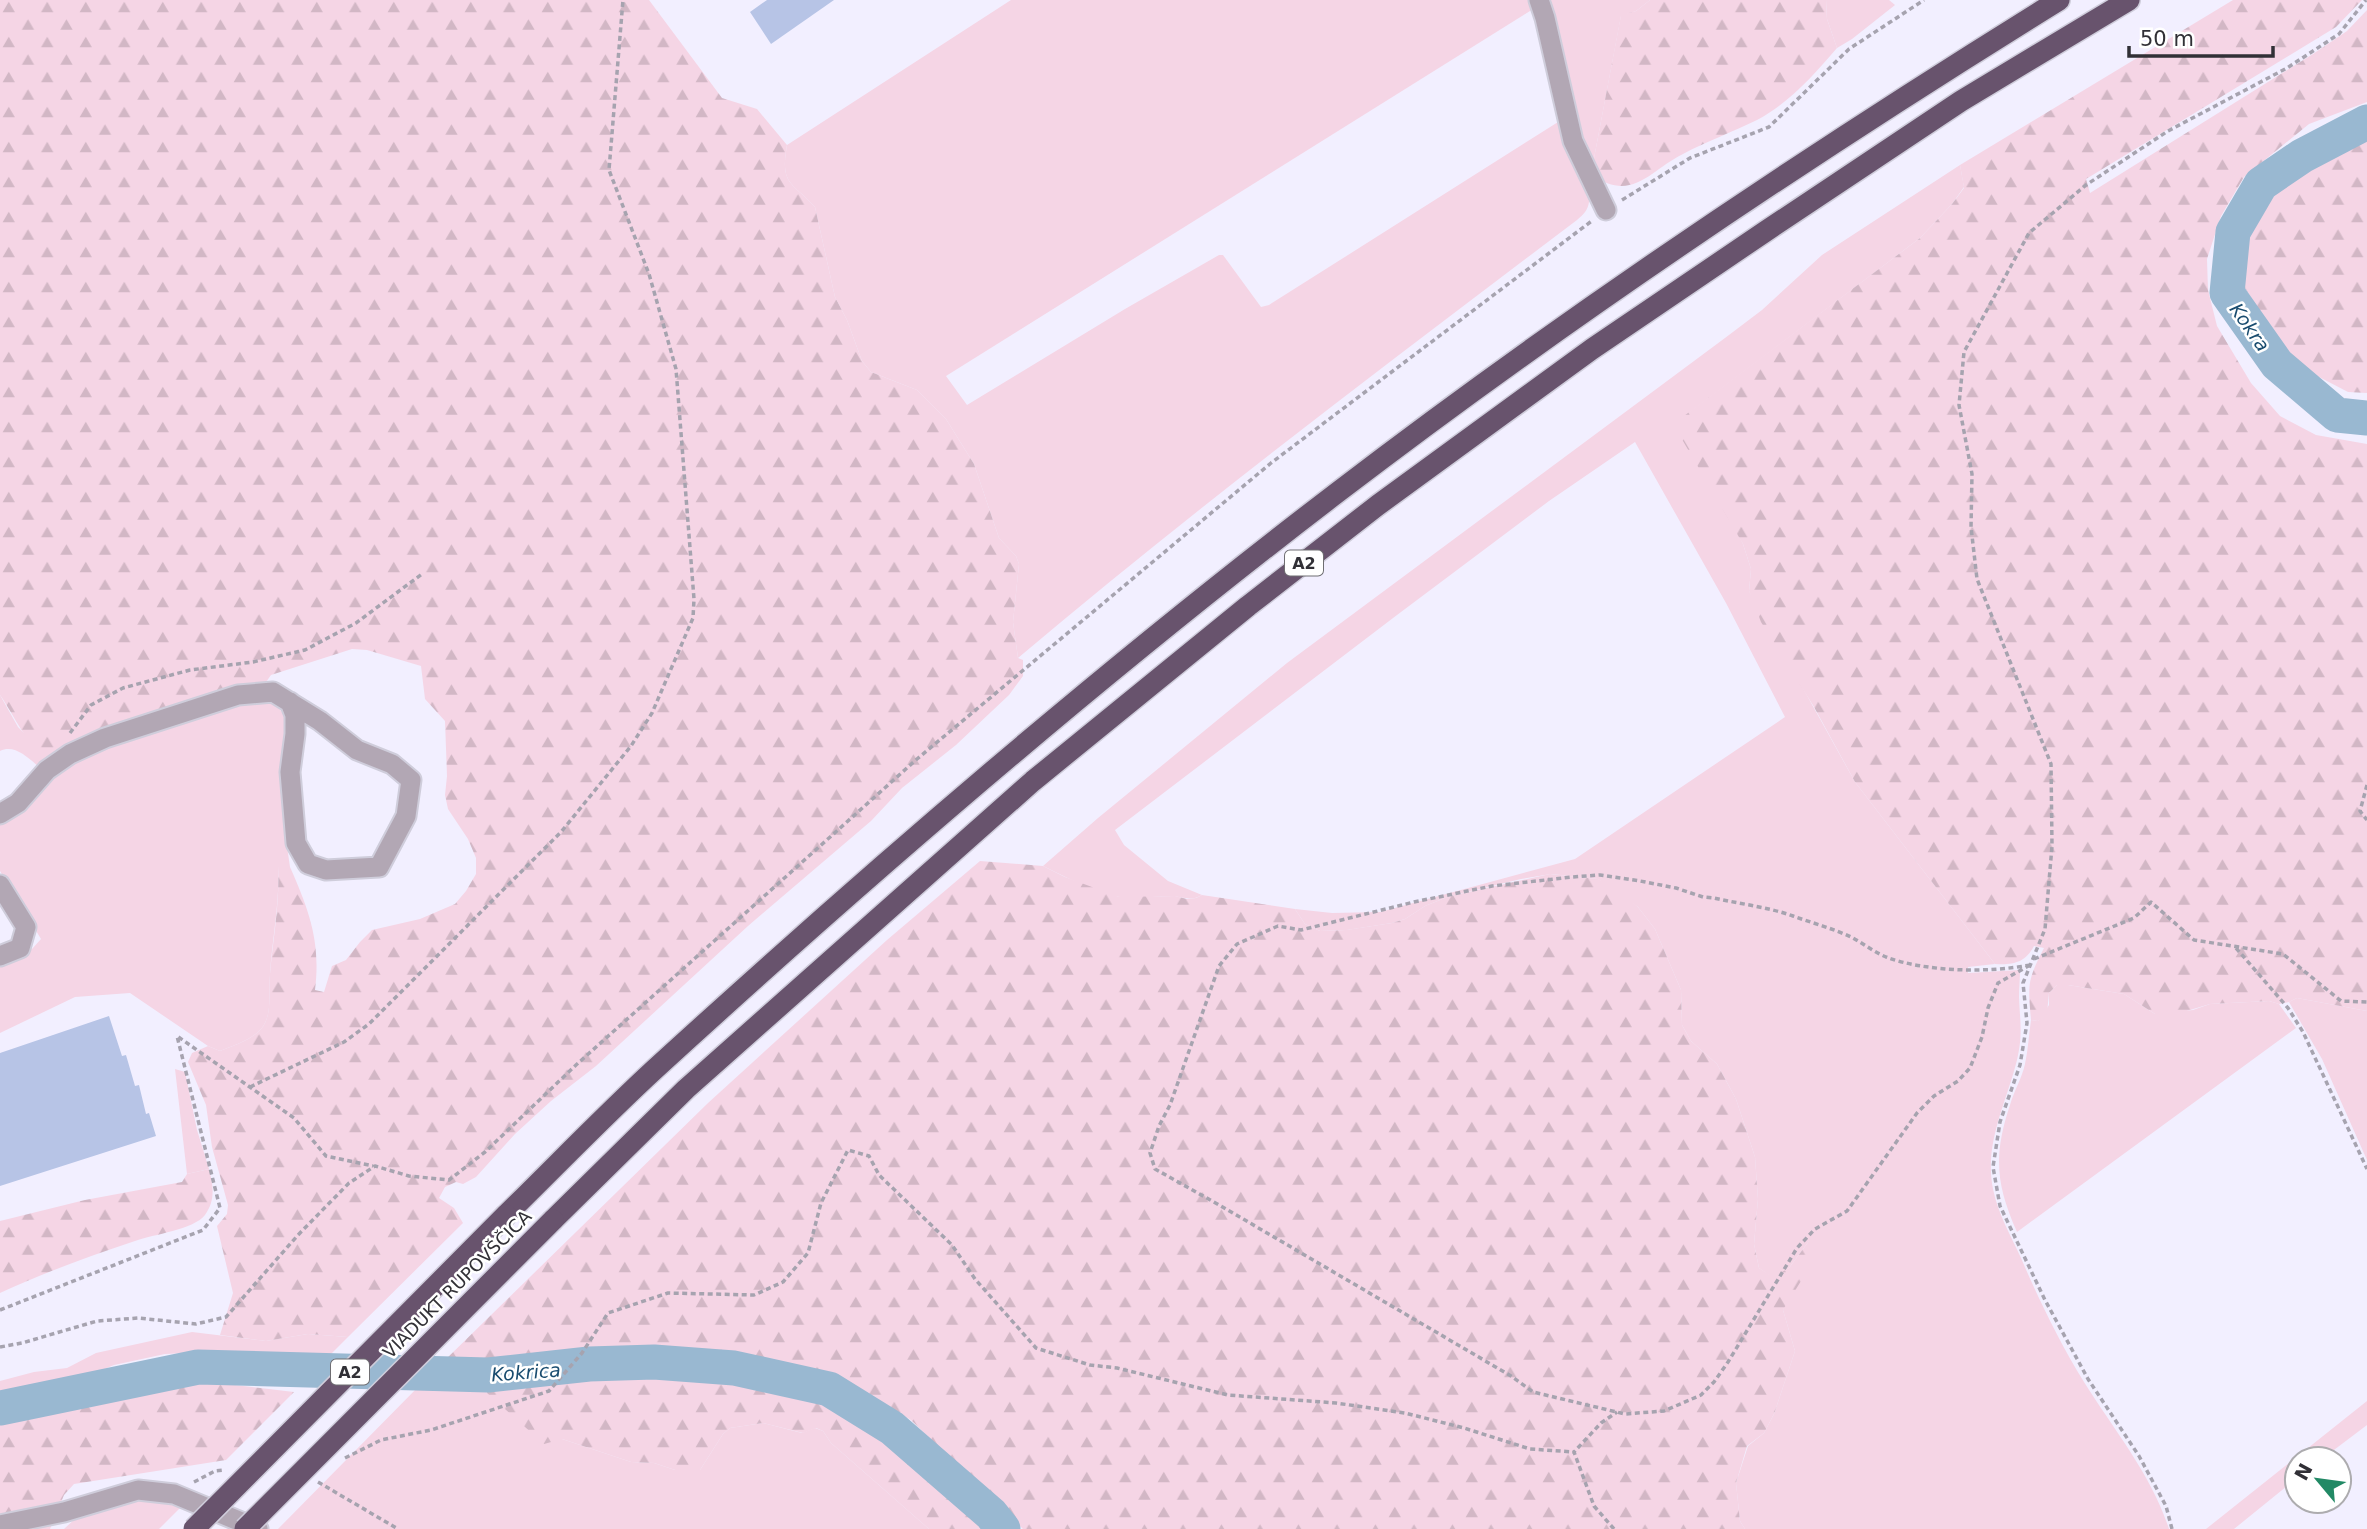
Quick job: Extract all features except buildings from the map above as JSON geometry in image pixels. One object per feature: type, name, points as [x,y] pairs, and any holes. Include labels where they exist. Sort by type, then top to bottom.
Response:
[{"type":"highway","name":"VIADUKT RUPOVŠČICA","points":[[194,1529],[506,1215],[653,1072],[881,867],[1138,649],[1338,492],[1463,399],[1711,225],[1931,79],[2059,0]]},
{"type":"highway","name":"VIADUKT RUPOVŠČICA","points":[[245,1529],[686,1089],[1033,781],[1248,606],[1592,349],[1961,101],[2129,0]]},
{"type":"street","points":[[1539,0],[1573,141],[1606,210]]},
{"type":"street","points":[[0,814],[19,803],[47,770],[70,754],[104,738],[238,695],[273,692],[290,702],[320,721],[357,750],[392,764],[411,780],[407,816],[379,867],[326,870],[308,864],[296,843],[290,772],[295,715],[290,702]]},
{"type":"street","points":[[0,884],[26,927],[20,948],[0,956]]},
{"type":"street","points":[[0,1525],[64,1512],[138,1490],[174,1494],[258,1529]]},
{"type":"path","points":[[250,1087],[344,1042],[369,1024],[561,832],[631,746],[652,713],[693,618],[694,599],[676,369],[649,274],[609,170],[622,0]]},
{"type":"path","points":[[0,1310],[203,1230],[220,1208],[177,1036],[294,1118],[326,1156],[409,1176],[449,1180],[476,1159],[576,1065],[928,750],[1271,463],[1606,210],[1690,158],[1769,127],[1849,49],[1924,0]]},
{"type":"path","points":[[2172,1529],[2166,1506],[2139,1457],[2082,1368],[2045,1300],[2000,1206],[1993,1167],[2000,1122],[2020,1065],[2027,1023],[2023,983],[2045,929],[2052,846],[2051,764],[1977,579],[1972,527],[1972,474],[1959,405],[1964,352],[2029,233],[2086,185],[2168,131],[2287,68],[2339,34],[2367,0]]},
{"type":"path","points":[[67,738],[91,705],[123,688],[190,670],[253,662],[305,650],[356,623],[422,574]]},
{"type":"path","points":[[2367,785],[2360,811],[2367,820]]},
{"type":"path","points":[[1600,875],[1676,888],[1703,897],[1789,915],[1851,937],[1885,956],[1903,961],[1945,968],[1993,969],[2031,965],[1998,983],[1970,1068],[1958,1081],[1934,1096],[1917,1113],[1847,1211],[1815,1229],[1797,1248],[1714,1382],[1700,1395],[1664,1411],[1625,1414],[1533,1392],[1511,1376],[1317,1261],[1155,1169],[1150,1153],[1158,1126],[1170,1105],[1219,966],[1237,944],[1278,926],[1301,930],[1492,886],[1600,875]]},
{"type":"path","points":[[2034,959],[2134,918],[2151,902],[2194,940],[2283,954],[2341,1001],[2367,1002]]},
{"type":"path","points":[[2235,946],[2288,1009],[2303,1032],[2367,1169]]},
{"type":"path","points":[[337,1462],[381,1440],[430,1430],[549,1391],[582,1353],[608,1313],[668,1293],[754,1295],[783,1282],[807,1253],[821,1203],[848,1150],[869,1156],[879,1175],[951,1245],[975,1279],[1036,1348],[1090,1364],[1228,1395],[1336,1403],[1405,1413],[1464,1428],[1530,1450],[1574,1452],[1601,1423],[1617,1412]]},
{"type":"path","points":[[0,1347],[97,1321],[138,1318],[196,1324],[226,1317],[315,1217],[349,1183],[376,1166]]},
{"type":"path","points":[[1574,1452],[1594,1506],[1614,1529]]},
{"type":"path","points":[[314,1481],[322,1475]]},
{"type":"green space","points":[[0,0],[649,0],[722,98],[757,109],[787,145],[786,175],[794,187],[815,207],[835,297],[847,320],[862,361],[871,372],[917,390],[946,419],[974,464],[999,538],[1016,556],[1019,564],[1013,622],[1018,658],[1023,660],[1023,676],[1009,695],[956,745],[902,788],[871,821],[748,926],[596,1066],[551,1101],[515,1134],[476,1177],[463,1184],[456,1182],[445,1187],[439,1198],[454,1208],[463,1223],[348,1337],[308,1334],[266,1341],[220,1335],[233,1293],[217,1226],[227,1214],[228,1205],[212,1147],[206,1105],[188,1062],[192,1053],[208,1046],[220,1051],[246,1040],[257,1033],[265,1023],[269,1005],[278,866],[290,867],[303,898],[315,941],[315,990],[324,992],[332,966],[346,960],[372,930],[420,919],[455,904],[466,891],[476,874],[476,858],[468,839],[448,809],[445,795],[445,721],[425,699],[421,666],[367,650],[352,649],[271,675],[264,685],[50,760],[27,738],[16,721],[0,695]]},
{"type":"green space","points":[[1011,0],[1535,0],[1538,6],[946,376],[967,405],[1219,255],[1223,255],[1261,307],[1269,305],[1566,117],[1589,193],[1588,207],[1577,220],[1225,490],[1018,658],[1013,622],[1019,564],[1016,556],[999,538],[974,464],[946,419],[917,390],[871,372],[862,361],[847,320],[835,297],[815,207],[789,181],[785,168],[787,145]]},
{"type":"green space","points":[[1543,0],[1650,0],[1636,11],[1621,16],[1591,174]]},
{"type":"green space","points":[[1650,0],[1826,0],[1827,19],[1837,48],[1800,88],[1769,113],[1683,154],[1640,181],[1618,186],[1591,174],[1621,15],[1636,11]]},
{"type":"green space","points":[[1826,0],[1889,0],[1895,5],[1837,48],[1827,19]]},
{"type":"green space","points":[[2233,0],[2362,0],[2336,27],[2086,179],[2090,193],[2313,54],[2347,31],[2367,10],[2367,102],[2309,124],[2244,177],[2221,216],[2207,259],[2208,290],[2217,326],[2251,383],[2280,416],[2316,435],[2367,444],[2367,1011],[2297,998],[2279,1004],[2269,1001],[2210,1004],[2170,1016],[2155,1014],[2124,994],[2057,985],[2049,993],[2047,1013],[2038,1021],[2031,1020],[2030,983],[2044,948],[2034,946],[2027,956],[2018,962],[1995,964],[1855,782],[1814,707],[1761,622],[1749,591],[1751,569],[1743,544],[1676,429],[1680,419],[1920,238],[1964,188],[1960,165]]},
{"type":"green space","points":[[2367,129],[2367,393],[2348,392],[2298,366],[2287,354],[2245,288],[2239,260],[2254,220],[2268,200],[2299,173],[2355,134]]},
{"type":"green space","points":[[1960,165],[1964,187],[1920,238],[1681,419],[1743,544],[1751,569],[1749,591],[1855,782],[1995,964],[1968,967],[1968,973],[2020,970],[2019,1051],[1991,1156],[1995,1198],[2058,1337],[2142,1471],[2169,1529],[1745,1529],[1740,1521],[1736,1483],[1748,1446],[1764,1433],[1774,1414],[1795,1351],[1783,1310],[1809,1241],[1789,1268],[1773,1278],[1759,1268],[1754,1244],[1758,1199],[1755,1157],[1736,1099],[1717,1064],[1691,1041],[1682,1025],[1681,990],[1655,929],[1638,907],[1598,879],[1551,874],[1450,896],[1425,906],[1405,919],[1347,930],[1320,931],[1305,924],[1295,909],[1332,913],[1380,912],[1575,859],[1785,717],[1726,603],[1635,442],[1549,501],[1115,830],[1124,845],[1168,881],[1202,895],[1190,898],[1120,897],[1092,889],[1043,866],[1287,663],[1762,310],[1822,255]]},
{"type":"green space","points":[[0,695],[18,727],[50,760],[43,770],[17,751],[0,751]]},
{"type":"green space","points":[[248,699],[267,701],[275,705],[285,717],[287,729],[281,786],[290,867],[278,867],[269,1006],[262,1028],[246,1040],[220,1051],[208,1046],[130,993],[75,997],[0,1033],[0,964],[32,949],[41,939],[0,871],[0,824],[71,759]]},
{"type":"green space","points":[[980,861],[1043,866],[1119,897],[1175,896],[1187,899],[1202,895],[1295,909],[1305,924],[1320,931],[1392,923],[1450,896],[1550,874],[1598,879],[1616,888],[1638,907],[1655,929],[1681,990],[1682,1025],[1691,1041],[1717,1064],[1736,1099],[1755,1157],[1758,1199],[1754,1244],[1759,1268],[1773,1277],[1789,1268],[1809,1241],[1817,1243],[1819,1252],[1783,1310],[1795,1351],[1774,1414],[1764,1433],[1747,1446],[1736,1483],[1740,1521],[1745,1529],[1023,1529],[911,1420],[884,1404],[829,1383],[748,1364],[702,1357],[625,1356],[543,1365],[442,1363],[708,1103],[887,940]]},
{"type":"green space","points":[[2057,985],[2124,994],[2155,1014],[2193,1010],[2210,1004],[2269,1001],[2279,1004],[2296,1028],[2017,1232],[2001,1184],[2001,1140],[2025,1064],[2031,1020],[2038,1021],[2049,1005],[2049,993]]},
{"type":"green space","points":[[2297,998],[2367,1011],[2367,1160],[2322,1059],[2289,1002]]},
{"type":"green space","points":[[175,1069],[185,1072],[197,1130],[209,1169],[187,1174]]},
{"type":"green space","points":[[209,1169],[212,1198],[205,1215],[199,1220],[183,1228],[143,1238],[84,1259],[0,1293],[0,1221],[85,1200],[182,1182],[187,1174]]},
{"type":"green space","points":[[192,1332],[266,1341],[308,1334],[348,1337],[326,1359],[289,1359],[208,1352],[165,1354],[114,1365],[78,1380],[0,1396],[0,1381],[34,1372],[67,1368],[96,1353]]},
{"type":"green space","points":[[588,1369],[733,1375],[826,1395],[873,1425],[991,1529],[929,1529],[831,1443],[823,1431],[816,1428],[803,1433],[763,1423],[730,1428],[723,1434],[700,1470],[675,1470],[654,1463],[631,1462],[562,1439],[544,1444],[487,1393],[488,1383],[547,1379]]},
{"type":"green space","points":[[201,1381],[294,1392],[226,1460],[74,1484],[64,1495],[50,1529],[0,1529],[0,1421],[39,1416],[157,1388]]},
{"type":"green space","points":[[488,1383],[487,1393],[562,1439],[631,1462],[654,1463],[675,1470],[700,1470],[723,1434],[730,1428],[763,1423],[802,1433],[815,1428],[823,1431],[831,1443],[929,1529],[278,1529],[421,1384]]},
{"type":"green space","points":[[2367,1401],[2367,1425],[2341,1445],[2312,1445]]},
{"type":"green space","points":[[2283,1468],[2283,1489],[2234,1529],[2206,1529]]},
{"type":"green space","points":[[138,1497],[184,1504],[159,1529],[64,1529],[76,1518]]},
{"type":"waterway","name":"Kokra","points":[[2367,122],[2302,156],[2261,184],[2233,232],[2227,293],[2277,364],[2337,415],[2367,418]]},
{"type":"waterway","name":"Kokrica","points":[[0,1408],[198,1367],[488,1375],[589,1364],[654,1362],[734,1368],[829,1389],[892,1428],[991,1514],[1003,1529]]}]
